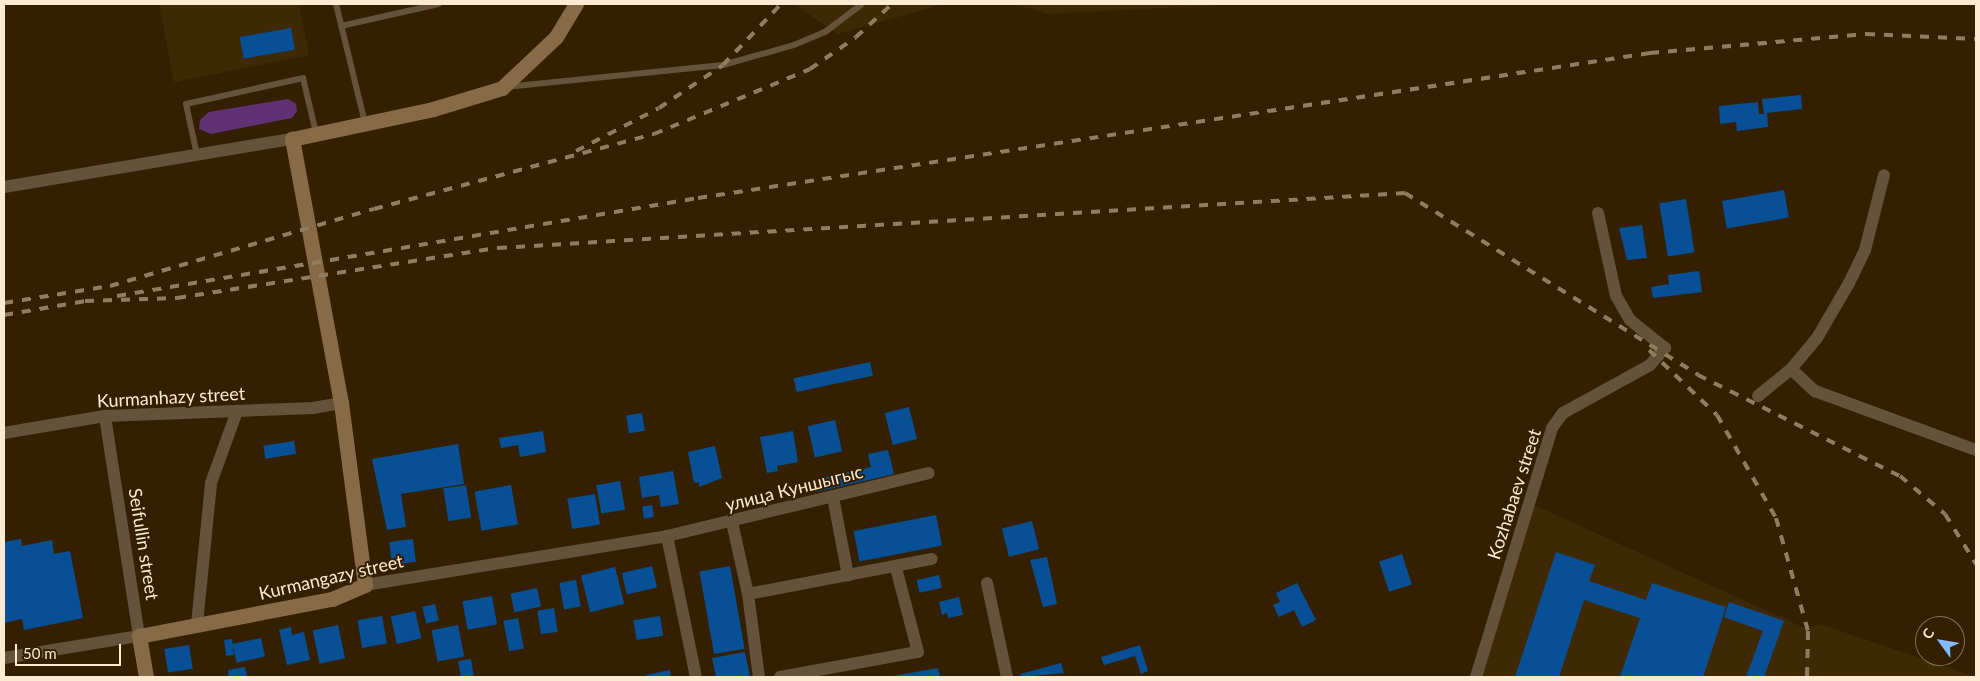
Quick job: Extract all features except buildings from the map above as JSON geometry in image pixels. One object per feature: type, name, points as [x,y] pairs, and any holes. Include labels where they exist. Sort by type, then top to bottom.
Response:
[{"type":"main road","points":[[365,585],[341,402],[292,139],[433,109],[502,88],[556,37],[576,4]]},
{"type":"main road","name":"Kurmangazy street","points":[[139,636],[332,598],[365,585]]},
{"type":"main road","name":"Seifullin street","points":[[139,636],[146,677]]},
{"type":"street","points":[[4,187],[292,139]]},
{"type":"street","points":[[1758,396],[1792,369],[1817,338],[1865,250],[1884,175]]},
{"type":"street","name":"Kozhabaev street","points":[[1476,677],[1552,428],[1563,413],[1650,365],[1665,348],[1630,320],[1616,296],[1598,213]]},
{"type":"street","points":[[1792,369],[1815,390],[1976,450]]},
{"type":"street","name":"Kurmanhazy street","points":[[4,433],[105,416],[237,411],[341,402]]},
{"type":"street","points":[[198,624],[211,483],[237,411]]},
{"type":"street","name":"Seifullin street","points":[[105,416],[139,636]]},
{"type":"street","name":"улица Куншыгыс","points":[[667,536],[732,522],[930,473]]},
{"type":"street","points":[[833,497],[848,576]]},
{"type":"street","points":[[732,522],[748,594],[759,677]]},
{"type":"street","points":[[667,536],[696,677]]},
{"type":"street","name":"Kurmangazy street","points":[[365,585],[667,536]]},
{"type":"street","points":[[748,594],[896,568],[932,559]]},
{"type":"street","points":[[780,677],[918,652],[896,568]]},
{"type":"street","points":[[986,583],[1007,677]]},
{"type":"street","name":"Kurmangazy street","points":[[4,658],[139,636]]},
{"type":"lane","points":[[336,4],[365,124]]},
{"type":"lane","points":[[341,26],[439,4]]},
{"type":"lane","points":[[502,88],[723,65],[794,46],[825,32],[862,4]]},
{"type":"lane","points":[[197,155],[186,104],[304,78],[316,134]]},
{"type":"shaded area","points":[[159,4],[299,4],[309,55],[174,82]]},
{"type":"shaded area","points":[[794,4],[944,4],[838,34]]},
{"type":"shaded area","points":[[1015,4],[1242,4],[1048,14]]},
{"type":"shaded area","points":[[288,99],[296,104],[297,111],[292,118],[211,134],[199,129],[200,120],[209,112]]},
{"type":"shaded area","points":[[1534,505],[1807,629],[1820,624],[1915,656],[1915,666],[1944,666],[1976,677],[1481,677]]},
{"type":"railway","points":[[576,151],[659,108],[723,65],[781,4]]},
{"type":"railway","points":[[4,303],[110,286],[374,209],[654,134],[810,69],[856,37],[892,4]]},
{"type":"railway","points":[[117,296],[698,198],[1650,53],[1866,34],[1976,39]]},
{"type":"railway","points":[[85,301],[177,298],[498,248],[1405,193],[1698,375],[1900,476],[1945,514],[1976,564]]},
{"type":"railway","points":[[4,315],[92,300]]},
{"type":"railway","points":[[1649,350],[1717,415],[1776,518],[1808,631],[1807,677]]}]
